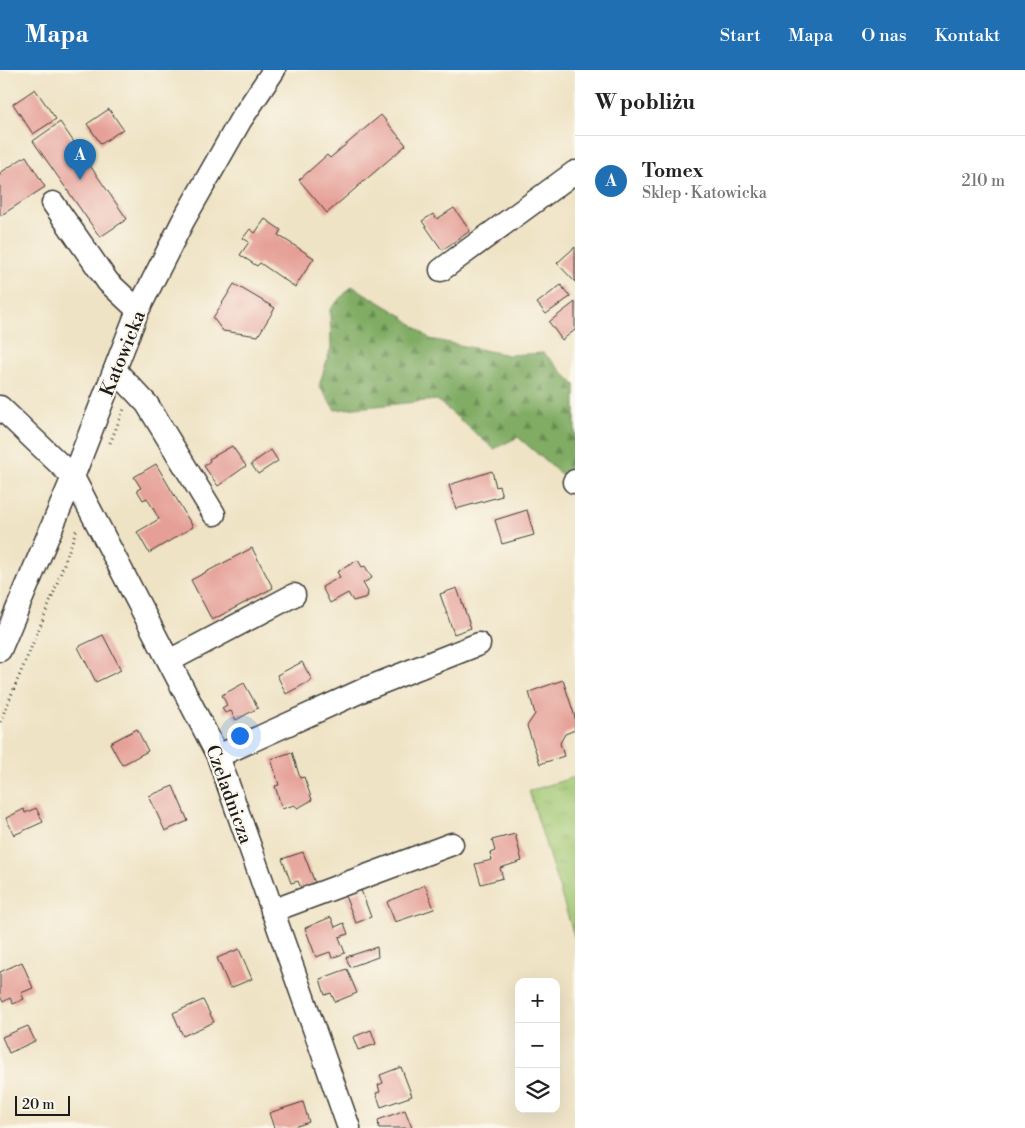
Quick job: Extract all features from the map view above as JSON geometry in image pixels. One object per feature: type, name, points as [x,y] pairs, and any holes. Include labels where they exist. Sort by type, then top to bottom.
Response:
[{"type":"street","name":"Katowicka","points":[[0,650],[73,477],[138,310],[183,221],[240,121],[274,70]]},
{"type":"street","points":[[441,270],[575,172]]},
{"type":"street","points":[[53,203],[108,282],[138,310]]},
{"type":"street","points":[[115,370],[147,404],[214,514]]},
{"type":"street","name":"Czeladnicza","points":[[0,407],[73,477],[218,756],[349,1128]]},
{"type":"street","points":[[169,661],[294,594]]},
{"type":"street","points":[[218,756],[370,687],[479,644]]},
{"type":"street","points":[[272,911],[452,844]]},
{"type":"green space","points":[[352,286],[401,315],[430,339],[508,355],[544,353],[575,385],[575,496],[563,476],[518,437],[494,449],[437,400],[335,410],[319,386],[331,347],[330,309]]},
{"type":"green space","points":[[575,777],[575,939],[529,791]]},
{"type":"building","points":[[35,89],[56,119],[33,134],[13,104]]},
{"type":"building","points":[[109,109],[123,129],[101,144],[87,124]]},
{"type":"building","points":[[381,115],[406,145],[327,213],[299,180],[327,155],[330,158]]},
{"type":"building","points":[[60,122],[127,219],[100,237],[33,141]]},
{"type":"building","points":[[26,156],[45,187],[0,216],[0,173]]},
{"type":"building","points":[[454,208],[470,231],[442,250],[422,221],[433,214],[437,219]]},
{"type":"building","points":[[265,219],[281,230],[278,235],[314,258],[295,287],[260,263],[257,266],[240,255],[249,242],[243,238],[250,229],[255,233]]},
{"type":"building","points":[[575,247],[575,282],[557,263]]},
{"type":"building","points":[[234,284],[275,308],[258,336],[223,331],[213,318]]},
{"type":"building","points":[[561,285],[570,297],[546,314],[537,303]]},
{"type":"building","points":[[575,302],[575,330],[562,340],[549,322]]},
{"type":"building","points":[[232,446],[246,466],[218,486],[204,466],[210,461],[209,459]]},
{"type":"building","points":[[271,450],[278,461],[258,474],[251,464]]},
{"type":"building","points":[[156,464],[193,527],[149,553],[137,532],[159,519],[147,498],[143,500],[137,490],[141,488],[134,477]]},
{"type":"building","points":[[492,471],[496,487],[499,486],[502,496],[456,509],[449,485]]},
{"type":"building","points":[[527,510],[534,535],[502,544],[495,520]]},
{"type":"building","points":[[252,548],[273,588],[212,620],[191,580]]},
{"type":"building","points":[[358,560],[362,567],[365,566],[372,578],[363,583],[368,592],[367,597],[353,601],[348,593],[330,603],[322,587],[340,577],[337,572]]},
{"type":"building","points":[[457,588],[471,628],[454,634],[440,594]]},
{"type":"building","points":[[103,635],[121,670],[96,682],[78,647]]},
{"type":"building","points":[[302,662],[312,680],[286,694],[277,675]]},
{"type":"building","points":[[563,680],[575,717],[575,730],[565,734],[560,743],[564,756],[540,764],[527,726],[535,714],[529,692]]},
{"type":"building","points":[[244,683],[258,708],[236,720],[231,711],[225,713],[222,708],[227,705],[222,695]]},
{"type":"building","points":[[137,729],[148,751],[122,765],[110,743]]},
{"type":"building","points":[[292,752],[300,778],[304,777],[312,800],[298,808],[294,805],[282,809],[275,786],[279,785],[271,759]]},
{"type":"building","points":[[173,786],[188,821],[165,831],[149,796]]},
{"type":"building","points":[[36,808],[43,822],[14,835],[6,818],[24,809],[25,813]]},
{"type":"building","points":[[515,834],[522,861],[500,868],[503,878],[481,884],[475,864],[492,860],[490,853],[495,851],[492,840]]},
{"type":"building","points":[[303,852],[315,883],[301,888],[298,881],[291,883],[282,859]]},
{"type":"building","points":[[425,885],[434,909],[395,922],[387,902]]},
{"type":"building","points":[[361,890],[371,917],[356,923],[345,896]]},
{"type":"building","points":[[331,917],[335,927],[344,923],[348,934],[339,937],[345,953],[332,958],[330,952],[316,957],[305,928]]},
{"type":"building","points":[[377,947],[378,957],[350,967],[346,957]]},
{"type":"building","points":[[239,949],[252,979],[230,988],[217,958]]},
{"type":"building","points":[[22,962],[33,988],[21,993],[24,999],[13,1004],[10,998],[3,1002],[0,996],[0,972]]},
{"type":"building","points":[[347,969],[357,993],[335,1002],[331,993],[325,995],[320,979]]},
{"type":"building","points":[[203,1000],[214,1022],[183,1036],[173,1013]]},
{"type":"building","points":[[28,1026],[35,1041],[9,1053],[2,1037]]},
{"type":"building","points":[[371,1030],[376,1044],[358,1050],[353,1037]]},
{"type":"building","points":[[401,1067],[412,1096],[381,1107],[376,1093],[380,1092],[378,1085],[383,1083],[380,1075]]},
{"type":"building","points":[[303,1102],[309,1122],[291,1128],[274,1128],[269,1113]]},
{"type":"building","points":[[405,1110],[412,1128],[379,1128],[378,1120]]},
{"type":"place","name":"Tomex","points":[[80,180]]}]
